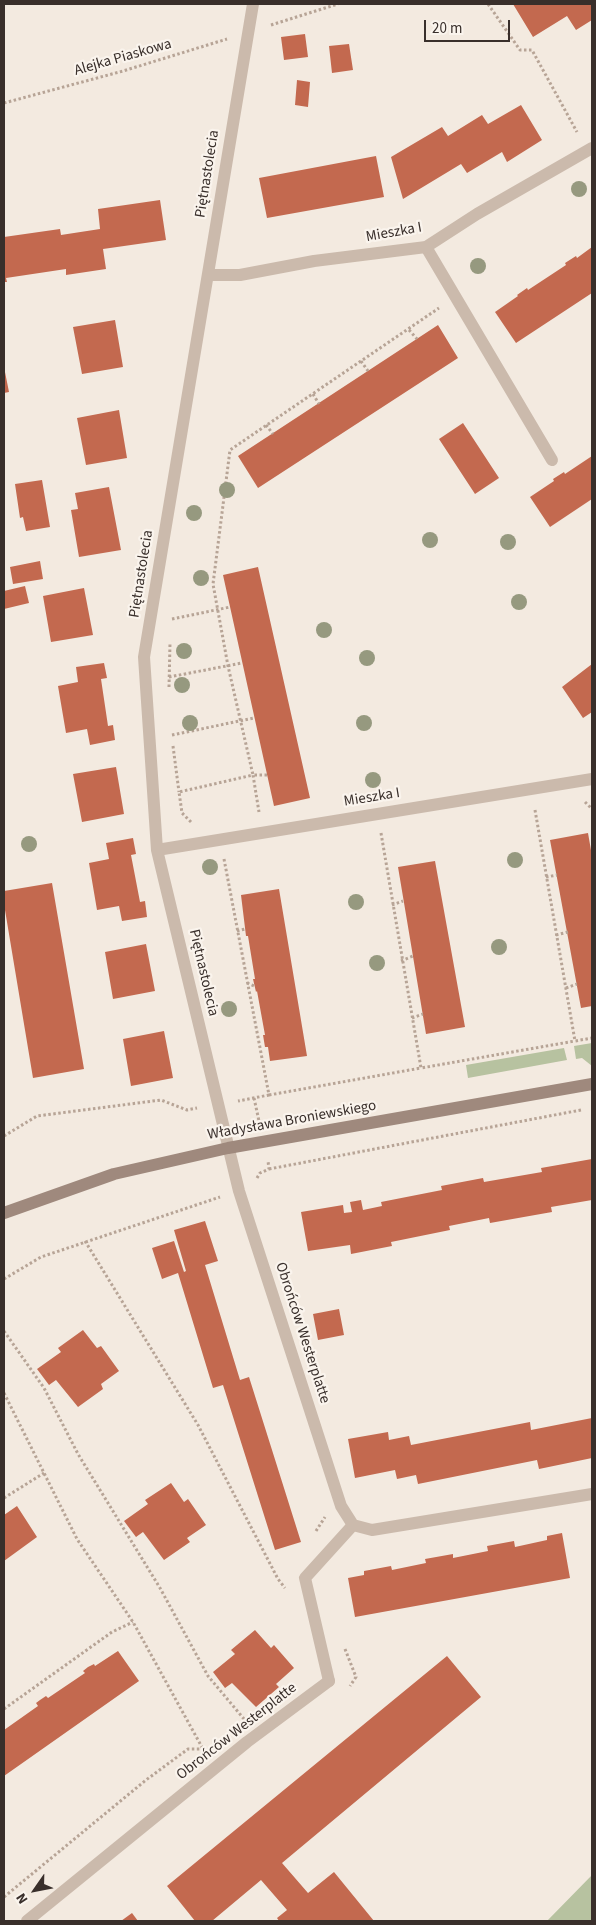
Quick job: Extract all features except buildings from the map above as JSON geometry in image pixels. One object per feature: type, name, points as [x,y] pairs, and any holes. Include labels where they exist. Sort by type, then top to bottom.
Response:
[{"type":"street","name":"Piętnastolecia","points":[[228,1148],[157,850],[144,657],[253,4]]},
{"type":"street","name":"Mieszka I","points":[[208,275],[240,275],[314,261],[426,247],[477,214],[590,149]]},
{"type":"street","points":[[426,247],[552,460]]},
{"type":"street","name":"Mieszka I","points":[[157,850],[592,779]]},
{"type":"street","name":"Władysława Broniewskiego","points":[[4,1213],[114,1174],[228,1148],[592,1084]]},
{"type":"street","name":"Obrońców Westerplatte","points":[[27,1921],[247,1742],[329,1681],[305,1578],[354,1525],[341,1506],[239,1191],[228,1148]]},
{"type":"street","points":[[354,1525],[372,1530],[592,1494]]},
{"type":"path","name":"Alejka Piaskowa","points":[[4,103],[123,71],[338,4]]},
{"type":"path","points":[[488,4],[520,50],[532,50],[590,149]]},
{"type":"path","points":[[260,819],[253,776],[228,666],[213,584],[230,450],[440,308]]},
{"type":"path","points":[[409,330],[417,339]]},
{"type":"path","points":[[362,362],[368,371]]},
{"type":"path","points":[[313,394],[319,404]]},
{"type":"path","points":[[266,425],[273,434]]},
{"type":"path","points":[[170,613],[170,619],[230,607]]},
{"type":"path","points":[[169,697],[170,639]]},
{"type":"path","points":[[169,677],[242,663]]},
{"type":"path","points":[[172,735],[254,718]]},
{"type":"path","points":[[171,725],[182,812],[194,824]]},
{"type":"path","points":[[179,792],[253,776],[267,775]]},
{"type":"path","points":[[580,800],[588,803],[592,809]]},
{"type":"path","points":[[535,810],[575,1041]]},
{"type":"path","points":[[380,830],[401,961],[421,1068]]},
{"type":"path","points":[[221,839],[246,983],[269,1095]]},
{"type":"path","points":[[546,877],[557,875]]},
{"type":"path","points":[[392,905],[403,901]]},
{"type":"path","points":[[237,931],[245,930]]},
{"type":"path","points":[[556,935],[568,932]]},
{"type":"path","points":[[401,961],[413,956]]},
{"type":"path","points":[[246,983],[254,986]]},
{"type":"path","points":[[566,988],[577,984]]},
{"type":"path","points":[[412,1018],[423,1014]]},
{"type":"path","points":[[4,1136],[37,1116],[161,1100],[187,1110],[592,1038]]},
{"type":"path","points":[[258,1042],[264,1041]]},
{"type":"path","points":[[270,1169],[582,1109]]},
{"type":"path","points":[[4,1279],[41,1257],[239,1191]]},
{"type":"path","points":[[85,1241],[198,1425],[278,1579]]},
{"type":"path","points":[[4,1331],[44,1388],[78,1454],[160,1588],[208,1676],[244,1720]]},
{"type":"path","points":[[4,1393],[77,1539],[133,1622],[202,1749]]},
{"type":"path","points":[[4,1498],[44,1473]]},
{"type":"path","points":[[4,1709],[112,1632],[133,1622]]},
{"type":"path","points":[[343,1644],[356,1677]]},
{"type":"path","points":[[4,1897],[146,1780],[188,1748],[202,1749],[212,1754]]},
{"type":"green space","points":[[592,1043],[592,1066],[582,1058],[576,1059],[574,1046]]},
{"type":"green space","points":[[564,1048],[567,1060],[468,1078],[466,1065]]},
{"type":"green space","points":[[592,1875],[592,1921],[547,1921]]}]
